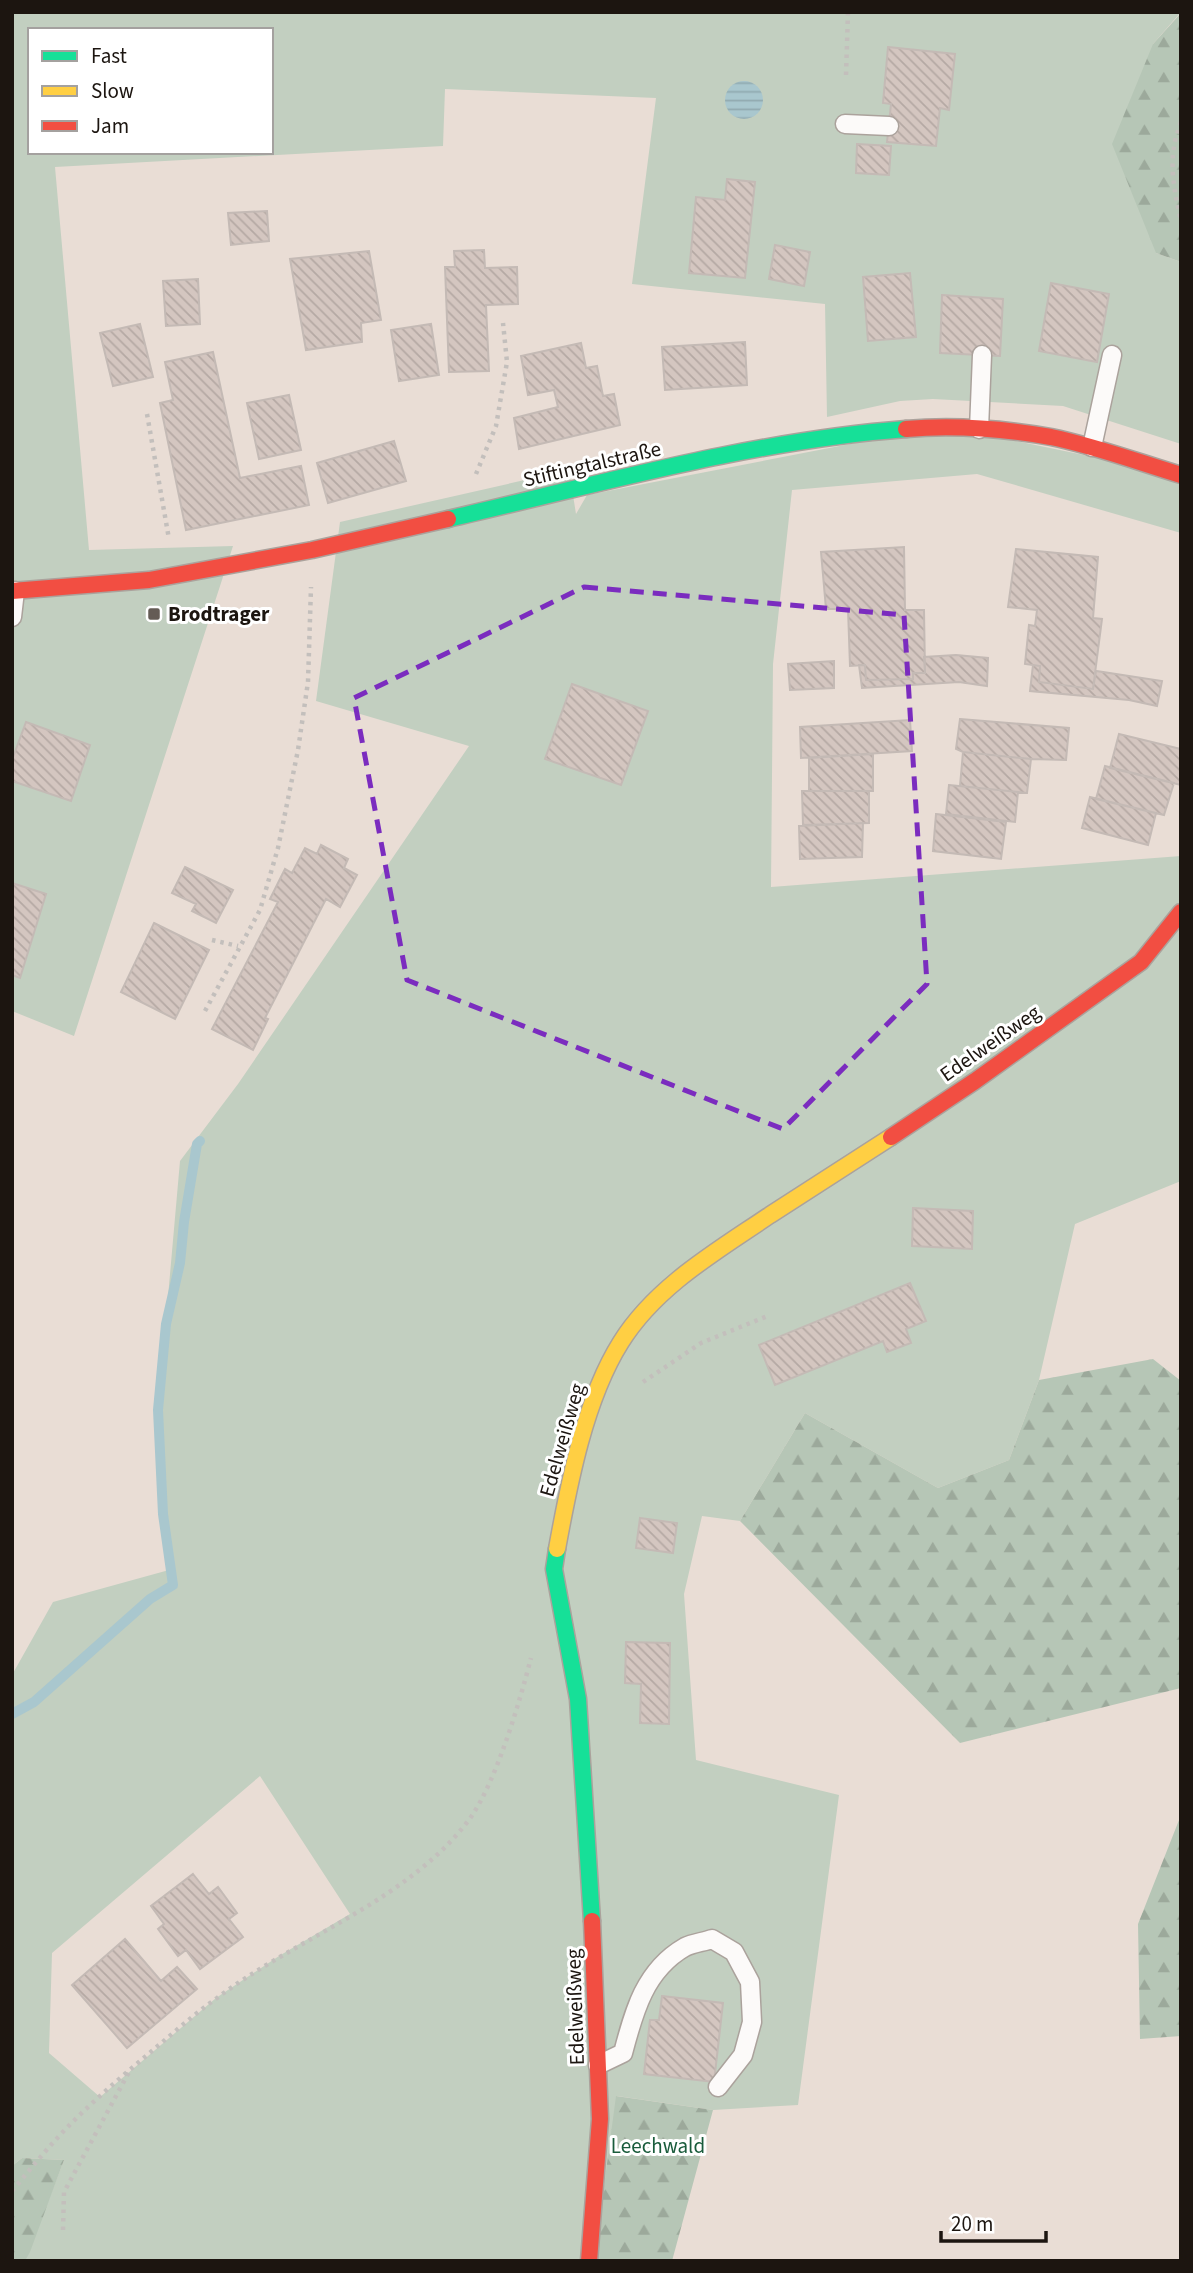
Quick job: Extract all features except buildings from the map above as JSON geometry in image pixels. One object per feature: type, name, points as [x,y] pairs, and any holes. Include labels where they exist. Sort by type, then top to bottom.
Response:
[{"type":"street","name":"Stiftingtalstraße","points":[[14,591],[149,580],[312,550],[695,462],[803,440],[943,426],[1050,438],[1092,447],[1181,475]]},
{"type":"street","name":"Edelweißweg","points":[[589,2261],[600,2119],[591,1891],[578,1699],[554,1569],[579,1446],[604,1375],[621,1342],[663,1292],[727,1244],[975,1081],[1140,962],[1181,912]]},
{"type":"lane","points":[[845,124],[889,125]]},
{"type":"lane","points":[[979,429],[982,355]]},
{"type":"lane","points":[[1092,447],[1112,355]]},
{"type":"lane","points":[[12,617],[14,591]]},
{"type":"lane","points":[[598,2065],[623,2053],[635,2007],[654,1973],[686,1947],[712,1939],[734,1952],[750,1982],[752,2022],[743,2055],[718,2087]]},
{"type":"path","points":[[846,75],[849,12]]},
{"type":"path","points":[[1181,122],[1175,137],[1171,174],[1181,221]]},
{"type":"path","points":[[458,516],[496,426],[507,362],[503,323]]},
{"type":"path","points":[[147,414],[174,575]]},
{"type":"path","points":[[205,1011],[260,910],[278,848],[298,750],[308,682],[312,550]]},
{"type":"path","points":[[212,940],[239,946]]},
{"type":"path","points":[[637,1385],[649,1380],[701,1343],[770,1315]]},
{"type":"path","points":[[12,2191],[61,2134],[132,2068],[216,1998],[279,1956],[386,1894],[429,1862],[451,1841],[472,1815],[491,1780],[532,1655]]},
{"type":"path","points":[[63,2230],[64,2192],[132,2068]]},
{"type":"highlighted area","points":[[584,587],[904,615],[927,984],[783,1129],[407,980],[354,698]]},
{"type":"green space","points":[[12,12],[1181,12],[1153,44],[1156,253],[1181,262],[1181,444],[1063,406],[933,399],[900,401],[827,417],[825,304],[632,284],[656,98],[445,89],[443,146],[55,167],[89,550],[233,546],[74,1036],[12,1011]]},
{"type":"green space","points":[[1181,13],[1181,262],[1156,253],[1112,144],[1153,44]]},
{"type":"green space","points":[[943,426],[1181,475],[1181,533],[977,474],[792,490],[773,664],[771,887],[1181,856],[1181,1181],[1075,1224],[1039,1380],[1009,1460],[938,1488],[805,1413],[740,1521],[702,1516],[684,1594],[696,1760],[839,1795],[798,2105],[713,2110],[617,2096],[594,2261],[25,2261],[64,2160],[22,2158],[12,2166],[12,1675],[53,1602],[169,1570],[163,1514],[158,1410],[180,1161],[238,1084],[469,746],[316,701],[340,522],[569,470],[576,514],[587,495]],"holes":[[[260,1776],[350,1914],[279,1956],[216,1998],[100,2097],[49,2053],[52,1953]]]},
{"type":"green space","points":[[1153,1359],[1181,1381],[1181,1688],[960,1743],[740,1521],[805,1413],[938,1488],[1009,1460],[1039,1380]]},
{"type":"green space","points":[[1181,1815],[1181,2036],[1140,2039],[1138,1924]]},
{"type":"green space","name":"Leechwald","points":[[616,2096],[713,2110],[672,2261],[594,2261]]},
{"type":"green space","points":[[22,2158],[64,2160],[30,2252],[25,2261],[12,2261],[12,2166]]},
{"type":"water","points":[[744,81],[757,87],[763,100],[757,113],[744,119],[731,113],[725,100],[731,87]]},
{"type":"waterway","points":[[12,1714],[34,1702],[150,1599],[173,1585],[163,1514],[158,1410],[166,1324],[180,1263],[184,1222],[197,1144],[200,1141]]},
{"type":"traffic: fast","points":[[448,519],[676,465],[790,443],[906,429]]},
{"type":"traffic: fast","points":[[557,1549],[554,1569],[578,1699],[592,1921]]},
{"type":"traffic: slow","points":[[557,1549],[573,1470],[588,1415],[608,1365],[635,1322],[670,1287],[709,1256],[891,1137]]},
{"type":"traffic: jam","points":[[906,429],[979,428],[1051,437],[1181,475]]},
{"type":"traffic: jam","points":[[12,591],[149,580],[312,550],[448,519]]},
{"type":"traffic: jam","points":[[891,1137],[975,1081],[1141,962],[1181,912]]},
{"type":"traffic: jam","points":[[589,2261],[600,2119],[592,1921]]},
{"type":"place","name":"Brodtrager","points":[[154,614]]}]
